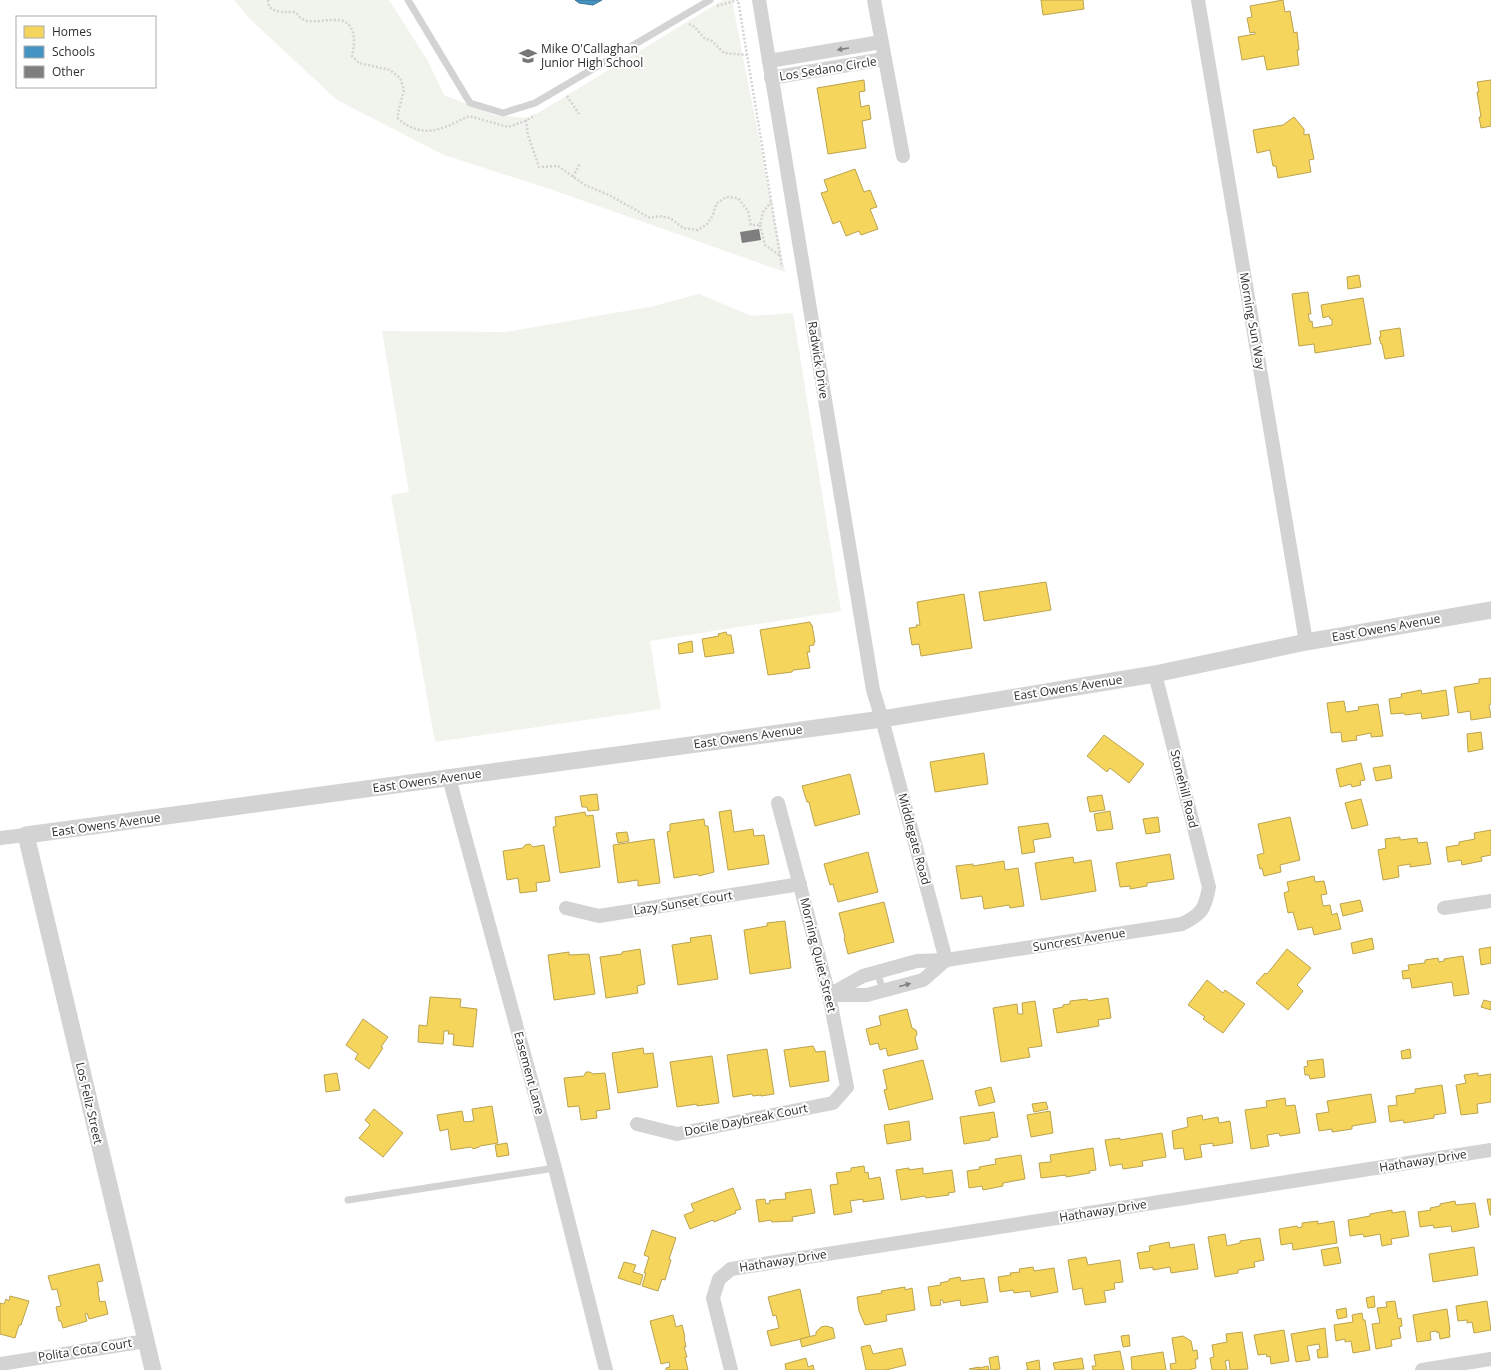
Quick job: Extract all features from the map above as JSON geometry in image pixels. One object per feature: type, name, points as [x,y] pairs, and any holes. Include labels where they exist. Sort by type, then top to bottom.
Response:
[{"type":"street","name":"Radwick Drive","points":[[759,0],[873,690],[882,719]]},
{"type":"street","name":"Los Sedano Circle","points":[[874,0],[903,156]]},
{"type":"street","name":"Morning Sun Way","points":[[1198,0],[1306,642]]},
{"type":"street","name":"Los Sedano Circle","points":[[769,61],[881,42]]},
{"type":"street","name":"Los Sedano Circle","points":[[771,78],[884,59]]},
{"type":"street","name":"East Owens Avenue","points":[[0,838],[26,836],[882,719],[1155,674],[1306,642],[1491,610]]},
{"type":"street","name":"Stonehill Road","points":[[1155,674],[1209,887],[1206,905]]},
{"type":"street","name":"Middlegate Road","points":[[882,719],[946,960]]},
{"type":"street","name":"Easement Lane","points":[[449,778],[554,1168],[606,1370]]},
{"type":"street","name":"Morning Quiet Street","points":[[778,803],[829,995],[847,1087],[833,1104]]},
{"type":"street","name":"Los Feliz Street","points":[[26,836],[153,1370]]},
{"type":"street","name":"Lazy Sunset Court","points":[[566,908],[599,916],[800,884]]},
{"type":"street","points":[[1444,908],[1491,900]]},
{"type":"street","name":"Suncrest Avenue","points":[[829,995],[863,976],[917,961],[946,960],[1182,924],[1195,918],[1206,905]]},
{"type":"street","points":[[829,995],[867,995],[923,980],[946,960]]},
{"type":"street","name":"Docile Daybreak Court","points":[[637,1124],[677,1134],[833,1104]]},
{"type":"street","name":"Hathaway Drive","points":[[731,1370],[713,1298],[719,1279],[731,1269],[1491,1150]]},
{"type":"street","name":"Polita Cota Court","points":[[0,1364],[146,1340]]},
{"type":"street","points":[[1422,1370],[1491,1359]]},
{"type":"lane","points":[[408,0],[470,103],[503,113],[535,103],[710,0]]},
{"type":"lane","points":[[878,972],[882,990]]},
{"type":"lane","points":[[348,1200],[554,1168]]},
{"type":"path","points":[[268,0],[269,7],[273,10],[280,12],[295,12],[305,21],[314,22],[338,20],[346,23],[353,31],[355,40],[352,56],[359,63],[390,70],[400,78],[404,90],[398,113],[398,119],[405,124],[432,132],[440,130],[469,116],[508,127],[526,120],[540,112]]},
{"type":"path","points":[[716,7],[738,0],[782,267]]},
{"type":"path","points":[[693,20],[688,24],[695,27],[704,38],[712,42],[724,53],[747,55]]},
{"type":"path","points":[[560,100],[567,96],[579,114]]},
{"type":"path","points":[[526,120],[528,135],[539,167],[558,166],[585,185],[609,195],[650,218],[659,216],[670,218],[684,228],[698,230],[707,224],[713,215],[716,204],[726,197],[738,198],[748,211],[751,225],[760,225]]},
{"type":"path","points":[[573,177],[580,163]]},
{"type":"path","points":[[771,202],[763,212],[760,225],[765,245],[780,255]]},
{"type":"shaded area","points":[[234,0],[389,0],[428,61],[444,95],[494,115],[530,118],[723,0],[732,0],[785,272],[550,189],[444,155],[337,100],[249,18]]},
{"type":"shaded area","points":[[699,294],[752,316],[793,313],[841,611],[650,641],[661,709],[435,742],[391,495],[409,492],[382,331],[507,332],[654,306]]},
{"type":"building: Homes","points":[[1041,0],[1083,0],[1084,9],[1043,15]]},
{"type":"building: Homes","points":[[1283,0],[1285,12],[1290,11],[1294,33],[1297,32],[1299,65],[1267,70],[1264,56],[1242,60],[1238,37],[1255,34],[1255,32],[1250,33],[1247,18],[1252,17],[1250,6]]},
{"type":"building: Homes","points":[[864,80],[865,91],[859,92],[861,107],[869,105],[871,119],[862,121],[866,148],[828,154],[817,88]]},
{"type":"building: Homes","points":[[1491,80],[1491,126],[1481,128],[1477,82]]},
{"type":"building: Homes","points":[[1294,117],[1304,129],[1304,135],[1309,134],[1314,159],[1309,160],[1311,172],[1278,178],[1276,166],[1273,166],[1270,150],[1257,153],[1253,130],[1283,125]]},
{"type":"building: Homes","points":[[855,169],[864,192],[870,190],[877,207],[870,209],[878,229],[861,235],[859,231],[846,236],[840,221],[833,224],[821,193],[828,191],[824,180]]},
{"type":"building: Homes","points":[[1359,275],[1361,287],[1348,289],[1347,277]]},
{"type":"building: Homes","points":[[1308,292],[1311,314],[1308,314],[1310,322],[1312,321],[1313,328],[1332,325],[1332,319],[1330,319],[1329,316],[1323,318],[1321,305],[1363,298],[1371,344],[1315,353],[1314,344],[1299,346],[1292,294]]},
{"type":"building: Homes","points":[[1400,328],[1404,356],[1385,359],[1379,337],[1381,337],[1380,331]]},
{"type":"building: Homes","points":[[1046,582],[1051,610],[984,621],[979,592]]},
{"type":"building: Homes","points":[[964,594],[972,648],[921,656],[919,644],[912,645],[909,628],[920,625],[917,602]]},
{"type":"building: Homes","points":[[810,622],[812,625],[815,642],[814,645],[809,646],[810,652],[807,652],[810,668],[768,675],[760,630]]},
{"type":"building: Homes","points":[[726,632],[727,635],[731,635],[734,653],[705,657],[702,639],[719,636],[718,634]]},
{"type":"building: Homes","points":[[692,641],[693,652],[679,654],[678,644]]},
{"type":"building: Homes","points":[[1491,678],[1491,704],[1489,705],[1491,717],[1471,720],[1470,711],[1458,713],[1454,687],[1479,683],[1479,679]]},
{"type":"building: Homes","points":[[1421,690],[1422,694],[1446,690],[1449,715],[1422,719],[1421,713],[1405,715],[1404,713],[1391,714],[1389,699],[1402,697],[1401,694]]},
{"type":"building: Homes","points":[[1344,701],[1346,712],[1359,710],[1358,707],[1378,704],[1383,736],[1371,737],[1371,733],[1356,736],[1357,740],[1342,742],[1341,732],[1331,733],[1327,703]]},
{"type":"building: Homes","points":[[1481,732],[1483,749],[1468,752],[1467,734]]},
{"type":"building: Homes","points":[[1104,735],[1144,764],[1129,783],[1110,768],[1107,772],[1087,756]]},
{"type":"building: Homes","points":[[984,753],[988,784],[935,792],[930,762]]},
{"type":"building: Homes","points":[[1361,763],[1365,780],[1360,781],[1361,785],[1352,787],[1351,784],[1340,787],[1336,769]]},
{"type":"building: Homes","points":[[1390,765],[1392,778],[1376,781],[1373,768]]},
{"type":"building: Homes","points":[[850,774],[860,814],[815,826],[809,802],[807,802],[802,786]]},
{"type":"building: Homes","points":[[597,794],[599,810],[588,811],[587,807],[582,807],[580,796]]},
{"type":"building: Homes","points":[[1102,795],[1105,810],[1090,812],[1087,797]]},
{"type":"building: Homes","points":[[1361,799],[1368,825],[1352,829],[1345,803]]},
{"type":"building: Homes","points":[[731,810],[734,832],[753,829],[754,836],[764,835],[769,864],[728,870],[719,812]]},
{"type":"building: Homes","points":[[1110,811],[1113,829],[1097,831],[1094,814]]},
{"type":"building: Homes","points":[[585,812],[586,816],[593,815],[600,867],[560,873],[553,827],[556,826],[555,817]]},
{"type":"building: Homes","points":[[1158,817],[1160,832],[1146,834],[1143,819]]},
{"type":"building: Homes","points":[[1290,817],[1300,860],[1280,865],[1281,872],[1264,876],[1262,868],[1260,869],[1257,855],[1264,853],[1258,824]]},
{"type":"building: Homes","points":[[704,819],[705,826],[708,826],[714,872],[699,876],[698,874],[674,878],[667,832],[670,831],[670,824]]},
{"type":"building: Homes","points":[[1048,823],[1051,837],[1033,840],[1035,852],[1022,854],[1018,827]]},
{"type":"building: Homes","points":[[1491,830],[1491,855],[1481,857],[1482,861],[1462,865],[1461,860],[1448,862],[1446,847],[1459,845],[1459,842],[1475,839],[1474,833]]},
{"type":"building: Homes","points":[[627,832],[629,841],[618,843],[616,833]]},
{"type":"building: Homes","points":[[1400,837],[1400,840],[1417,838],[1418,843],[1427,842],[1431,864],[1410,867],[1410,864],[1398,866],[1399,877],[1383,880],[1378,850],[1386,848],[1385,839]]},
{"type":"building: Homes","points":[[654,839],[660,883],[638,886],[638,880],[618,883],[613,845]]},
{"type":"building: Homes","points":[[530,844],[533,847],[544,845],[550,881],[536,883],[537,891],[520,893],[518,878],[507,880],[503,851],[523,848],[525,845]]},
{"type":"building: Homes","points":[[868,852],[878,892],[838,902],[833,884],[830,885],[824,864]]},
{"type":"building: Homes","points":[[1170,854],[1174,879],[1147,883],[1147,886],[1130,889],[1130,886],[1120,887],[1116,863]]},
{"type":"building: Homes","points":[[1073,857],[1074,863],[1091,860],[1096,891],[1041,900],[1035,863]]},
{"type":"building: Homes","points":[[1004,861],[1005,870],[1018,868],[1024,906],[1010,908],[1009,905],[984,909],[982,896],[961,899],[956,866],[973,864],[973,866]]},
{"type":"building: Homes","points":[[1314,876],[1315,882],[1324,881],[1327,894],[1321,895],[1323,906],[1330,905],[1332,915],[1337,913],[1341,929],[1314,935],[1312,927],[1298,930],[1293,912],[1288,913],[1284,893],[1289,891],[1287,882]]},
{"type":"building: Homes","points":[[1360,900],[1363,911],[1343,916],[1340,904]]},
{"type":"building: Homes","points":[[884,902],[894,942],[848,954],[839,913]]},
{"type":"building: Homes","points":[[785,921],[791,968],[750,974],[744,930],[767,926],[767,923]]},
{"type":"building: Homes","points":[[711,935],[718,979],[678,985],[672,945],[691,942],[690,938]]},
{"type":"building: Homes","points":[[1372,938],[1374,949],[1353,954],[1351,943]]},
{"type":"building: Homes","points":[[1491,947],[1491,963],[1481,965],[1479,949]]},
{"type":"building: Homes","points":[[640,949],[645,984],[637,986],[638,993],[606,998],[600,957],[622,954],[622,952]]},
{"type":"building: Homes","points":[[1287,949],[1311,968],[1297,985],[1303,991],[1288,1010],[1256,983],[1265,973],[1267,974]]},
{"type":"building: Homes","points":[[569,952],[569,955],[589,954],[595,994],[554,1000],[548,955]]},
{"type":"building: Homes","points":[[1463,956],[1469,994],[1454,996],[1452,982],[1412,988],[1410,978],[1403,979],[1402,971],[1409,970],[1408,965],[1425,963],[1425,960],[1438,958],[1439,962],[1444,961],[1444,959]]},
{"type":"building: Homes","points":[[1207,980],[1223,993],[1225,990],[1245,1004],[1223,1033],[1203,1019],[1205,1017],[1188,1005]]},
{"type":"building: Homes","points":[[430,997],[461,999],[460,1007],[477,1009],[473,1047],[453,1045],[454,1034],[448,1034],[449,1031],[444,1031],[443,1044],[418,1042],[419,1025],[427,1026]]},
{"type":"building: Homes","points":[[1108,998],[1111,1018],[1098,1020],[1099,1026],[1057,1033],[1053,1009],[1070,1004],[1070,1001],[1087,999],[1088,1001]]},
{"type":"building: Homes","points":[[1484,1000],[1491,1002],[1491,1010],[1481,1007]]},
{"type":"building: Homes","points":[[1035,1001],[1042,1046],[1028,1048],[1030,1057],[1001,1062],[993,1008],[1017,1004],[1018,1014],[1023,1014],[1022,1003]]},
{"type":"building: Homes","points":[[907,1009],[912,1028],[916,1030],[917,1034],[915,1038],[918,1049],[888,1056],[886,1048],[880,1050],[878,1043],[870,1045],[866,1029],[881,1025],[879,1016]]},
{"type":"building: Homes","points":[[363,1019],[388,1037],[381,1047],[383,1048],[369,1069],[355,1059],[358,1054],[346,1045]]},
{"type":"building: Homes","points":[[813,1046],[816,1052],[825,1051],[829,1081],[790,1087],[784,1050]]},
{"type":"building: Homes","points":[[643,1048],[644,1054],[653,1053],[658,1087],[618,1093],[612,1053]]},
{"type":"building: Homes","points":[[767,1049],[774,1094],[753,1096],[752,1094],[733,1097],[727,1055]]},
{"type":"building: Homes","points":[[1410,1049],[1411,1058],[1402,1059],[1401,1051]]},
{"type":"building: Homes","points":[[712,1056],[719,1103],[677,1107],[670,1062]]},
{"type":"building: Homes","points":[[1323,1059],[1325,1077],[1310,1079],[1309,1075],[1305,1075],[1304,1067],[1308,1066],[1307,1061]]},
{"type":"building: Homes","points":[[923,1060],[933,1099],[889,1110],[884,1090],[887,1089],[883,1070]]},
{"type":"building: Homes","points":[[586,1072],[593,1074],[605,1073],[610,1109],[596,1111],[597,1118],[581,1120],[579,1106],[568,1107],[564,1078],[584,1076]]},
{"type":"building: Homes","points":[[337,1073],[340,1090],[326,1092],[324,1075]]},
{"type":"building: Homes","points":[[1478,1073],[1478,1076],[1491,1074],[1491,1102],[1477,1104],[1478,1113],[1461,1115],[1456,1085],[1466,1083],[1464,1075]]},
{"type":"building: Homes","points":[[1442,1085],[1446,1113],[1434,1115],[1434,1118],[1404,1123],[1403,1120],[1390,1122],[1388,1106],[1397,1105],[1396,1096],[1415,1093],[1415,1089]]},
{"type":"building: Homes","points":[[991,1087],[995,1102],[979,1106],[975,1091]]},
{"type":"building: Homes","points":[[1371,1094],[1376,1122],[1352,1126],[1352,1129],[1332,1132],[1332,1129],[1319,1131],[1316,1114],[1329,1112],[1327,1101]]},
{"type":"building: Homes","points":[[1285,1098],[1286,1106],[1295,1105],[1300,1133],[1280,1136],[1279,1133],[1267,1135],[1269,1146],[1251,1149],[1245,1110],[1267,1107],[1266,1101]]},
{"type":"building: Homes","points":[[1046,1102],[1048,1109],[1034,1112],[1032,1104]]},
{"type":"building: Homes","points":[[492,1106],[498,1143],[480,1146],[473,1149],[471,1147],[451,1150],[448,1129],[440,1131],[437,1115],[462,1111],[464,1122],[474,1121],[472,1109]]},
{"type":"building: Homes","points":[[374,1109],[403,1133],[383,1157],[359,1138],[370,1125],[365,1120]]},
{"type":"building: Homes","points":[[1050,1111],[1053,1133],[1031,1137],[1027,1115]]},
{"type":"building: Homes","points":[[994,1112],[998,1137],[990,1138],[990,1140],[964,1144],[960,1117]]},
{"type":"building: Homes","points":[[1202,1115],[1203,1120],[1218,1117],[1219,1123],[1230,1121],[1233,1143],[1213,1146],[1213,1143],[1200,1145],[1202,1157],[1185,1160],[1183,1148],[1174,1149],[1172,1131],[1188,1127],[1187,1118]]},
{"type":"building: Homes","points":[[909,1121],[911,1140],[887,1144],[884,1125]]},
{"type":"building: Homes","points":[[1162,1133],[1166,1157],[1142,1161],[1143,1166],[1123,1169],[1122,1164],[1110,1166],[1105,1140],[1120,1138],[1120,1140]]},
{"type":"building: Homes","points":[[507,1143],[509,1155],[497,1157],[495,1145]]},
{"type":"building: Homes","points":[[1093,1148],[1096,1170],[1089,1171],[1090,1173],[1066,1177],[1066,1175],[1041,1178],[1039,1163],[1051,1162],[1050,1155]]},
{"type":"building: Homes","points":[[1021,1155],[1025,1179],[1003,1183],[1003,1186],[983,1190],[982,1186],[969,1188],[967,1171],[996,1164],[995,1159]]},
{"type":"building: Homes","points":[[864,1166],[865,1173],[868,1172],[869,1179],[880,1177],[884,1199],[863,1202],[863,1199],[850,1201],[852,1212],[834,1215],[830,1185],[838,1184],[836,1173],[851,1171],[851,1168]]},
{"type":"building: Homes","points":[[909,1168],[909,1170],[923,1168],[923,1174],[952,1170],[955,1192],[948,1193],[949,1195],[926,1198],[925,1196],[901,1200],[896,1170]]},
{"type":"building: Homes","points":[[733,1188],[741,1209],[735,1211],[736,1213],[714,1222],[713,1220],[690,1229],[684,1215],[694,1211],[691,1204]]},
{"type":"building: Homes","points":[[811,1189],[815,1213],[792,1217],[793,1221],[772,1222],[771,1220],[759,1222],[756,1200],[765,1199],[766,1204],[770,1203],[769,1201],[772,1200],[786,1199],[785,1193]]},
{"type":"building: Homes","points":[[1487,1199],[1491,1199],[1491,1215],[1490,1215]]},
{"type":"building: Homes","points":[[1455,1201],[1456,1205],[1475,1203],[1479,1227],[1452,1232],[1451,1226],[1434,1228],[1433,1225],[1420,1227],[1418,1212],[1431,1210],[1430,1208],[1440,1206],[1440,1204]]},
{"type":"building: Homes","points":[[1392,1210],[1392,1213],[1405,1211],[1409,1236],[1391,1239],[1392,1244],[1382,1246],[1380,1234],[1364,1237],[1363,1234],[1350,1236],[1348,1220]]},
{"type":"building: Homes","points":[[1318,1221],[1318,1224],[1334,1221],[1337,1243],[1293,1250],[1292,1243],[1281,1245],[1279,1229],[1297,1226],[1298,1228],[1302,1227],[1302,1223]]},
{"type":"building: Homes","points":[[652,1230],[676,1238],[669,1259],[671,1260],[665,1280],[662,1279],[658,1291],[642,1286],[649,1257],[644,1255]]},
{"type":"building: Homes","points":[[1225,1234],[1227,1246],[1240,1243],[1240,1241],[1260,1238],[1264,1260],[1254,1262],[1255,1267],[1238,1270],[1238,1273],[1215,1277],[1208,1237]]},
{"type":"building: Homes","points":[[1169,1242],[1170,1248],[1194,1244],[1198,1269],[1171,1273],[1170,1267],[1153,1270],[1153,1267],[1140,1269],[1137,1253],[1150,1251],[1149,1246]]},
{"type":"building: Homes","points":[[1338,1247],[1341,1263],[1324,1266],[1321,1250]]},
{"type":"building: Homes","points":[[1474,1247],[1478,1275],[1433,1282],[1429,1254]]},
{"type":"building: Homes","points":[[1086,1257],[1088,1265],[1120,1260],[1123,1282],[1114,1283],[1115,1289],[1104,1291],[1106,1302],[1085,1305],[1082,1288],[1073,1290],[1068,1260]]},
{"type":"building: Homes","points":[[624,1262],[636,1265],[633,1272],[643,1275],[640,1285],[618,1278]]},
{"type":"building: Homes","points":[[99,1264],[103,1281],[97,1282],[98,1292],[100,1302],[105,1301],[108,1314],[89,1319],[87,1313],[85,1314],[87,1321],[63,1328],[61,1321],[59,1321],[56,1307],[61,1306],[57,1289],[52,1290],[48,1276]]},
{"type":"building: Homes","points":[[1033,1267],[1034,1271],[1054,1268],[1058,1292],[1031,1297],[1030,1291],[1014,1293],[1013,1290],[1000,1292],[998,1277],[1011,1275],[1010,1273],[1020,1272],[1019,1269]]},
{"type":"building: Homes","points":[[960,1277],[961,1281],[984,1278],[988,1302],[961,1306],[960,1300],[943,1303],[943,1300],[940,1300],[941,1305],[931,1306],[928,1287],[941,1285],[940,1283],[949,1281],[949,1279]]},
{"type":"building: Homes","points":[[905,1287],[905,1290],[912,1288],[915,1310],[886,1315],[887,1321],[865,1325],[859,1311],[857,1297]]},
{"type":"building: Homes","points":[[800,1289],[810,1337],[771,1346],[767,1331],[779,1328],[776,1315],[773,1316],[768,1297]]},
{"type":"building: Homes","points":[[10,1296],[29,1301],[15,1338],[0,1334],[0,1303],[4,1304],[6,1299],[9,1301]]},
{"type":"building: Homes","points":[[1374,1296],[1375,1307],[1368,1308],[1366,1298]]},
{"type":"building: Homes","points":[[1395,1301],[1398,1319],[1401,1318],[1402,1326],[1399,1327],[1401,1338],[1391,1340],[1392,1346],[1376,1349],[1372,1324],[1380,1323],[1377,1308],[1387,1307],[1386,1302]]},
{"type":"building: Homes","points":[[1487,1301],[1491,1330],[1474,1333],[1472,1322],[1467,1323],[1467,1320],[1458,1321],[1456,1306]]},
{"type":"building: Homes","points":[[1346,1308],[1347,1317],[1338,1319],[1336,1310]]},
{"type":"building: Homes","points":[[1447,1309],[1450,1337],[1440,1339],[1439,1332],[1430,1332],[1431,1340],[1417,1342],[1413,1315]]},
{"type":"building: Homes","points":[[1362,1313],[1363,1320],[1365,1320],[1370,1350],[1353,1353],[1351,1341],[1345,1342],[1345,1339],[1336,1341],[1334,1325],[1353,1322],[1352,1315]]},
{"type":"building: Homes","points":[[673,1315],[676,1327],[682,1325],[685,1337],[686,1347],[684,1347],[687,1357],[685,1357],[688,1370],[666,1370],[666,1368],[670,1367],[669,1362],[661,1364],[650,1321]]},
{"type":"building: Homes","points":[[826,1326],[833,1328],[835,1338],[802,1347],[800,1339],[816,1335],[816,1332],[821,1327]]},
{"type":"building: Homes","points":[[1325,1328],[1328,1357],[1318,1358],[1317,1350],[1320,1349],[1319,1344],[1307,1346],[1310,1360],[1296,1362],[1291,1334]]},
{"type":"building: Homes","points":[[1284,1330],[1289,1361],[1271,1364],[1270,1356],[1267,1357],[1266,1354],[1258,1355],[1254,1335]]},
{"type":"building: Homes","points":[[1242,1332],[1248,1369],[1230,1370],[1229,1360],[1225,1361],[1227,1370],[1212,1370],[1210,1358],[1214,1357],[1212,1345],[1227,1342],[1226,1334]]},
{"type":"building: Homes","points":[[1129,1335],[1130,1346],[1123,1347],[1121,1336]]},
{"type":"building: Homes","points":[[1183,1336],[1191,1341],[1193,1351],[1197,1350],[1198,1359],[1195,1359],[1196,1368],[1189,1370],[1171,1370],[1170,1364],[1176,1363],[1172,1338]]},
{"type":"building: Homes","points":[[870,1345],[873,1354],[902,1348],[906,1365],[886,1370],[866,1370],[861,1347]]},
{"type":"building: Homes","points":[[1120,1351],[1124,1370],[1093,1370],[1092,1366],[1096,1366],[1094,1355]]},
{"type":"building: Homes","points":[[1163,1352],[1166,1370],[1132,1370],[1131,1357]]},
{"type":"building: Homes","points":[[998,1356],[1000,1369],[991,1370],[989,1358]]},
{"type":"building: Homes","points":[[806,1358],[808,1367],[813,1365],[814,1370],[786,1370],[785,1364]]},
{"type":"building: Homes","points":[[1082,1358],[1084,1369],[1055,1370],[1053,1363]]},
{"type":"building: Homes","points":[[1039,1360],[1040,1370],[1028,1370],[1026,1363]]},
{"type":"building: Homes","points":[[988,1366],[989,1370],[969,1369],[979,1368]]},
{"type":"building: Schools","points":[[575,0],[602,0],[593,5],[579,3]]},
{"type":"building: Other","points":[[759,229],[761,240],[742,243],[740,232]]},
{"type":"place","name":"Mike O'Callaghan Junior High School","points":[[528,56]]}]
